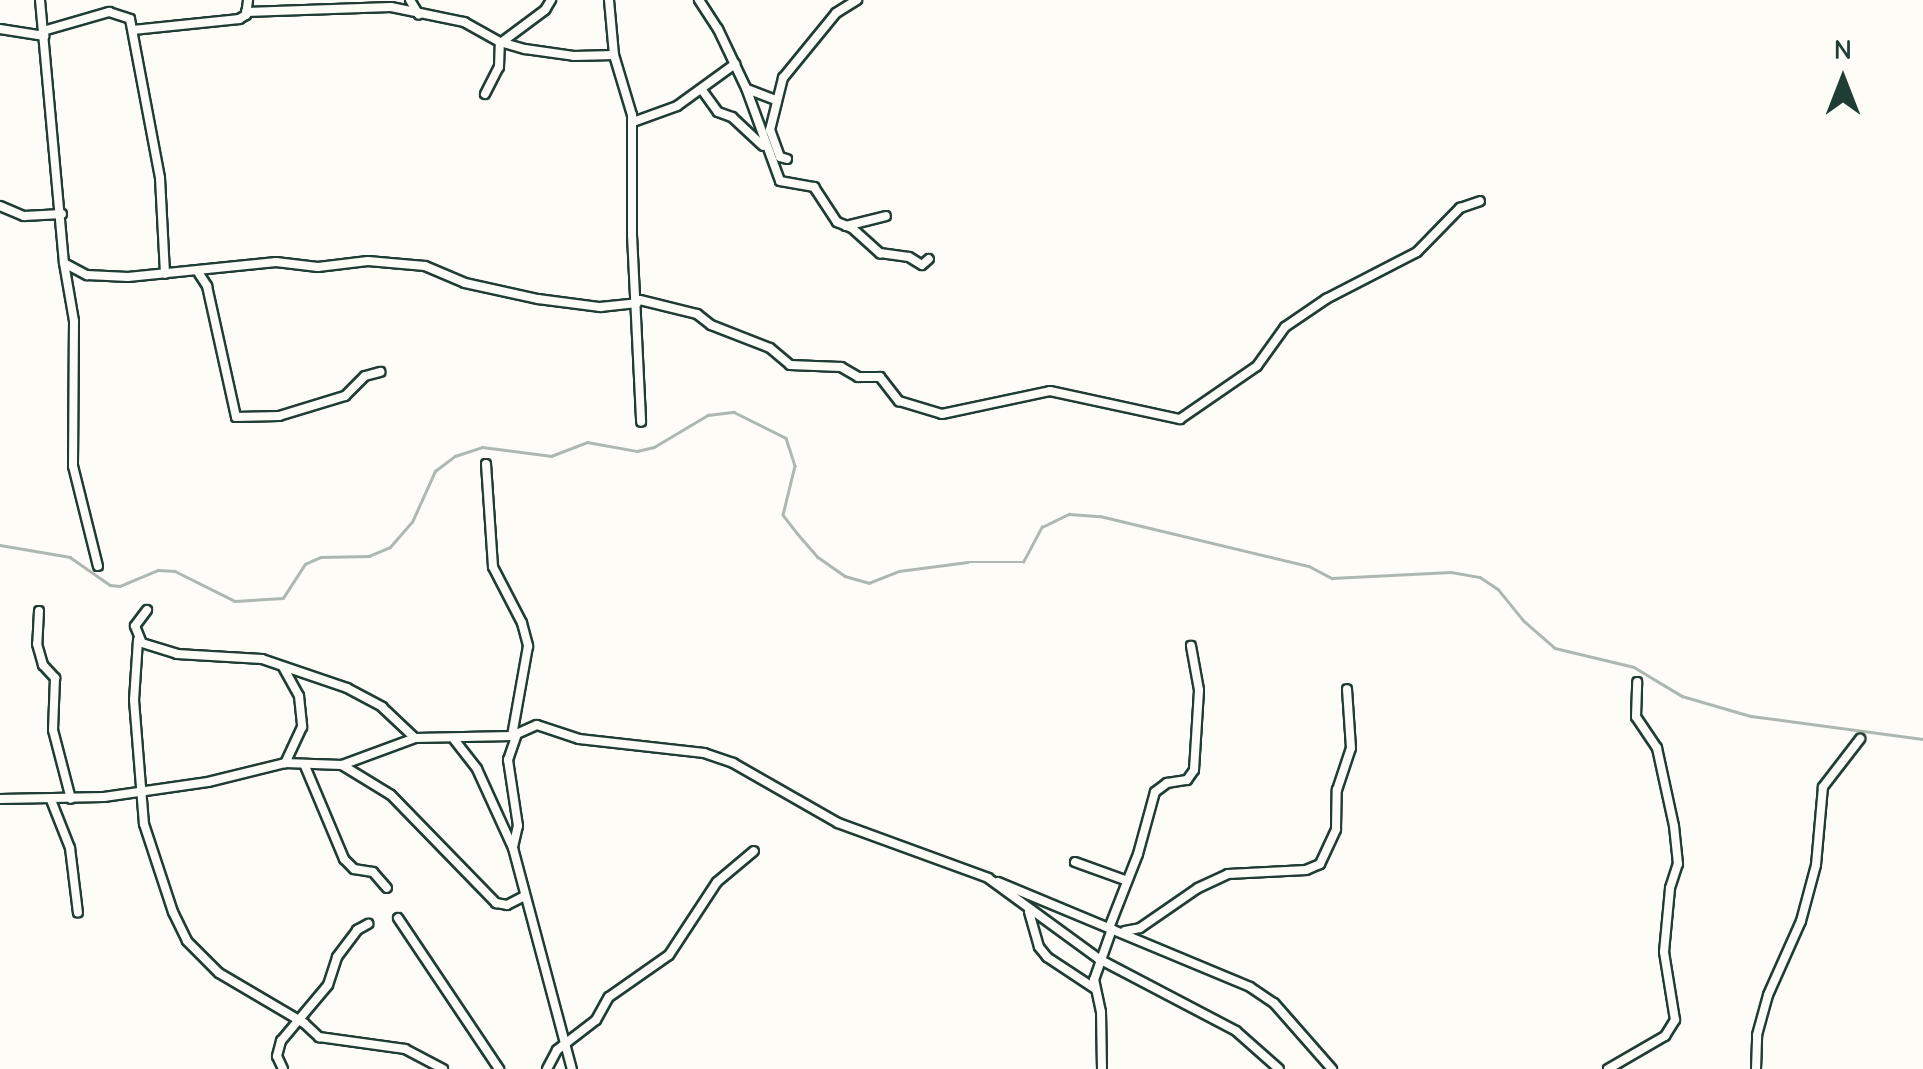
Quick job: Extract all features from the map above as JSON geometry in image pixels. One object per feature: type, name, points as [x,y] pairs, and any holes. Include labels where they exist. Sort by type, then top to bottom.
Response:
[{"type":"street","points":[[40,0],[64,263],[74,321],[75,482],[89,519],[98,566]]},
{"type":"street","points":[[133,30],[240,19],[248,0]]},
{"type":"street","points":[[410,0],[419,15]]},
{"type":"street","points":[[485,94],[498,67],[501,42],[545,10],[551,0]]},
{"type":"street","points":[[610,0],[614,55],[632,122],[641,422]]},
{"type":"street","points":[[699,0],[746,88],[780,181],[808,183],[826,210],[880,253],[910,256],[922,265],[929,259]]},
{"type":"street","points":[[786,159],[780,157],[770,130],[776,100],[798,56],[814,44],[836,13],[857,0]]},
{"type":"street","points":[[246,12],[291,5],[380,6],[464,22],[501,42],[561,55],[614,55]]},
{"type":"street","points":[[0,29],[44,34],[118,12],[128,16],[160,178],[165,274]]},
{"type":"street","points":[[632,122],[677,106],[734,64]]},
{"type":"street","points":[[746,88],[776,100]]},
{"type":"street","points":[[702,90],[718,112],[732,117],[744,133],[766,148]]},
{"type":"street","points":[[64,263],[87,275],[198,272],[276,262],[318,267],[368,260],[425,266],[465,282],[538,299],[610,308],[639,301],[697,314],[711,325],[768,346],[793,366],[841,367],[858,376],[880,377],[899,401],[942,414],[1050,391],[1180,419],[1257,366],[1285,327],[1326,299],[1417,252],[1460,208],[1480,200]]},
{"type":"street","points":[[0,206],[24,216],[62,214]]},
{"type":"street","points":[[846,226],[886,216]]},
{"type":"street","points":[[198,272],[207,286],[236,417],[279,416],[345,396],[364,376],[380,372]]},
{"type":"street","points":[[486,464],[493,567],[522,623],[528,646],[508,760],[518,826],[513,848]]},
{"type":"street","points":[[147,610],[135,626],[138,640],[134,700],[146,831],[187,941],[219,973],[299,1020],[325,1040],[405,1049],[443,1069]]},
{"type":"street","points":[[39,611],[37,644],[42,662],[55,678],[53,730],[71,800]]},
{"type":"street","points":[[138,640],[168,652],[236,656],[283,667],[366,698],[415,738]]},
{"type":"street","points":[[1102,1069],[1101,1012],[1094,988],[1099,959],[1114,929],[1155,792],[1167,783],[1187,780],[1194,770],[1199,690],[1192,646]]},
{"type":"street","points":[[283,667],[299,696],[302,727],[286,763]]},
{"type":"street","points":[[1608,1069],[1659,1040],[1675,1020],[1664,952],[1670,888],[1678,864],[1674,826],[1658,748],[1636,717],[1637,682]]},
{"type":"street","points":[[1114,929],[1140,928],[1198,888],[1228,874],[1306,870],[1320,864],[1337,823],[1337,790],[1350,748],[1347,689]]},
{"type":"street","points":[[0,799],[71,800],[208,782],[286,763],[342,765],[415,738],[514,735],[537,725],[579,739],[718,756],[838,823],[1200,962],[1265,996],[1332,1069]]},
{"type":"street","points":[[452,737],[477,769],[513,848],[572,1069]]},
{"type":"street","points":[[1756,1069],[1768,995],[1801,921],[1819,852],[1823,787],[1860,739]]},
{"type":"street","points":[[342,765],[391,795],[496,903],[507,905],[525,896]]},
{"type":"street","points":[[305,766],[344,859],[354,870],[372,872],[388,888]]},
{"type":"street","points":[[52,800],[70,848],[78,913]]},
{"type":"street","points":[[547,1069],[558,1050],[596,1020],[609,997],[669,954],[713,886],[754,850]]},
{"type":"street","points":[[1075,862],[1126,880]]},
{"type":"street","points":[[988,878],[1099,959],[1225,1024],[1279,1069]]},
{"type":"street","points":[[1028,908],[1042,950],[1094,988]]},
{"type":"street","points":[[398,918],[498,1069]]},
{"type":"street","points":[[284,1069],[277,1049],[328,985],[337,957],[357,930],[368,924]]},
{"type":"waterway","points":[[0,545],[70,557],[110,585],[120,586],[158,570],[175,571],[235,601],[283,598],[305,564],[321,557],[369,556],[390,547],[412,522],[435,471],[455,456],[482,447],[551,456],[587,442],[637,451],[654,447],[708,415],[734,412],[786,438],[795,466],[783,515],[797,533],[818,557],[845,576],[869,583],[899,571],[967,562],[1023,562],[1042,527],[1069,514],[1100,516],[1309,566],[1332,578],[1451,572],[1480,577],[1498,589],[1524,621],[1555,648],[1634,667],[1682,696],[1751,716],[1923,739]]}]
